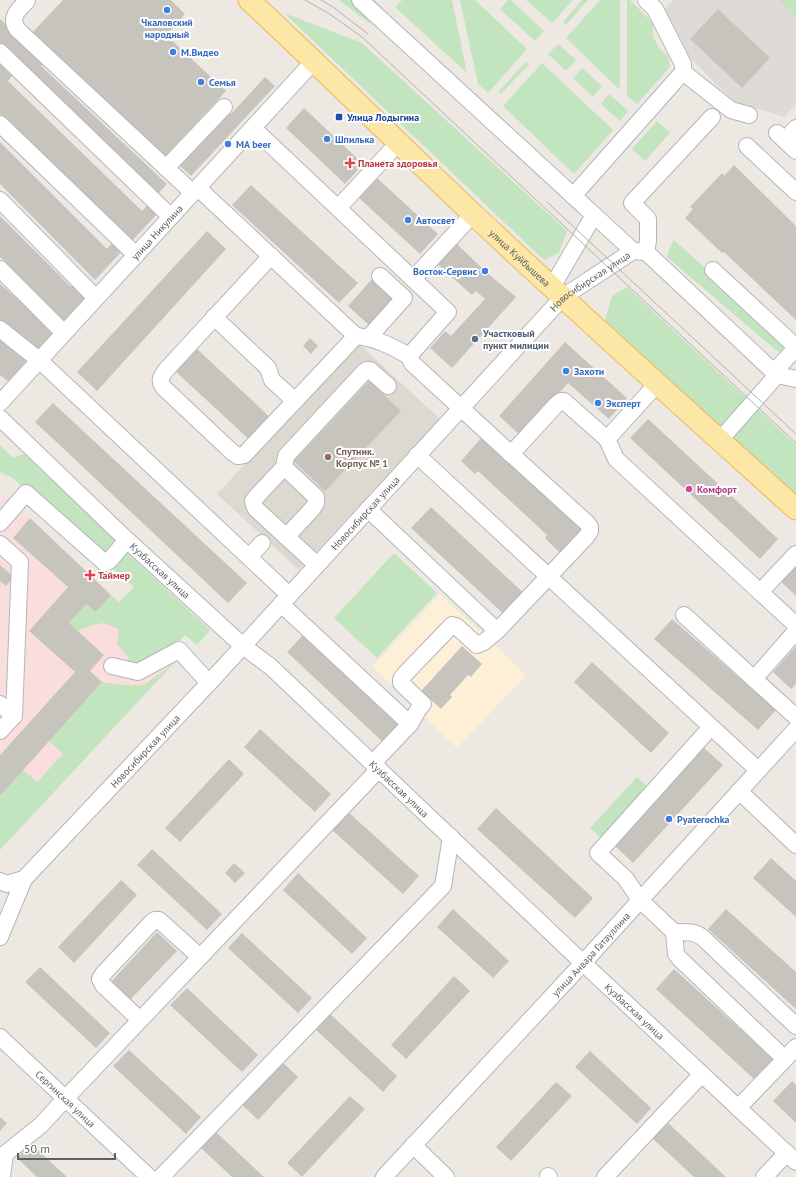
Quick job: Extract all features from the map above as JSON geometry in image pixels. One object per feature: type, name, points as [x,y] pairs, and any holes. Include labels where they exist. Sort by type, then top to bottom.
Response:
[{"type":"main road","name":"улица Куйбышева","points":[[249,0],[473,214],[657,384],[796,509]]},
{"type":"street","points":[[2,1177],[5,1154],[41,1125],[200,957],[376,766],[410,724],[423,704],[404,687],[401,683],[401,679],[452,626],[456,626],[478,645],[484,642],[497,631],[549,577],[590,531],[590,527],[412,363],[409,356],[386,343],[363,337],[196,191],[166,168],[17,29],[13,24],[14,18],[17,11],[27,0]]},
{"type":"street","points":[[360,0],[594,216],[639,251],[775,374],[796,379]]},
{"type":"street","points":[[573,196],[683,72],[683,64],[662,22],[655,9],[646,0]]},
{"type":"street","points":[[0,52],[171,217]]},
{"type":"street","name":"улица Никулина","points":[[3,395],[39,360],[314,61]]},
{"type":"street","points":[[683,72],[731,110],[750,115]]},
{"type":"street","points":[[166,168],[224,107]]},
{"type":"street","name":"Новосибирская улица","points":[[0,937],[24,879],[209,683],[460,408],[558,292],[639,251],[648,241],[648,219],[632,203],[712,117]]},
{"type":"street","points":[[0,124],[136,255]]},
{"type":"street","points":[[253,128],[448,312],[409,356]]},
{"type":"street","points":[[786,141],[796,128]]},
{"type":"street","points":[[338,208],[399,142]]},
{"type":"street","points":[[747,146],[796,192]]},
{"type":"street","points":[[0,200],[96,298]]},
{"type":"street","points":[[413,279],[473,214]]},
{"type":"street","points":[[558,292],[594,216]]},
{"type":"street","points":[[271,256],[160,378],[161,384],[164,388],[238,456],[244,455],[295,401],[404,298],[380,276]]},
{"type":"street","points":[[0,269],[64,333]]},
{"type":"street","points":[[714,270],[796,348],[720,440]]},
{"type":"street","points":[[214,317],[268,368],[272,380],[295,401]]},
{"type":"street","points":[[0,329],[39,360],[249,557],[285,600],[410,724]]},
{"type":"street","points":[[317,565],[256,509],[253,502],[284,467],[286,456],[364,372],[370,370],[388,386]]},
{"type":"street","points":[[607,439],[657,384]]},
{"type":"street","points":[[511,454],[556,404],[560,401],[564,401],[607,439],[616,459],[796,625]]},
{"type":"street","name":"Кузбасская улица","points":[[0,418],[127,540],[243,646],[271,666],[583,963],[791,1158]]},
{"type":"street","points":[[417,455],[549,577],[591,619],[758,770]]},
{"type":"street","points":[[284,467],[316,498],[316,503],[313,508],[286,536]]},
{"type":"street","points":[[0,523],[26,493],[105,563],[127,540]]},
{"type":"street","points":[[368,509],[497,631]]},
{"type":"street","points":[[249,557],[262,543]]},
{"type":"street","points":[[0,544],[20,562],[14,716],[0,731]]},
{"type":"street","points":[[760,592],[796,554]]},
{"type":"street","points":[[684,615],[796,717]]},
{"type":"street","points":[[754,679],[796,631]]},
{"type":"street","points":[[112,666],[138,672],[179,650],[209,683]]},
{"type":"street","points":[[0,704],[14,716]]},
{"type":"street","points":[[711,727],[598,853],[626,879],[640,900],[674,932],[676,954],[680,959],[785,1059]]},
{"type":"street","name":"улица Анвара Гатауллина","points":[[384,1177],[583,963],[796,729]]},
{"type":"street","points":[[739,791],[796,845]]},
{"type":"street","points":[[161,1177],[443,886],[451,837]]},
{"type":"street","points":[[0,881],[7,884],[24,879]]},
{"type":"street","points":[[140,1020],[103,985],[100,979],[152,922],[159,920],[200,957]]},
{"type":"street","points":[[674,932],[696,933],[702,937],[796,1026]]},
{"type":"street","name":"Сергинская улица","points":[[0,1037],[148,1177]]},
{"type":"street","points":[[738,1108],[796,1047]]},
{"type":"street","points":[[605,1177],[702,1074]]},
{"type":"street","points":[[413,1145],[446,1177]]},
{"type":"street","points":[[764,1177],[791,1158]]},
{"type":"shaded area","points":[[673,0],[796,0],[796,105],[784,117],[733,101],[676,44],[661,13]]},
{"type":"shaded area","name":"Спутник. Корпус № 1","points":[[358,343],[440,419],[299,570],[217,494]]},
{"type":"shaded area","points":[[5,495],[179,658],[0,850],[0,501]]},
{"type":"shaded area","points":[[440,594],[526,675],[457,748],[372,667]]},
{"type":"green space","points":[[339,0],[374,0],[383,8],[369,23]]},
{"type":"green space","points":[[402,0],[452,0],[467,73],[395,7]]},
{"type":"green space","points":[[460,0],[475,0],[527,49],[488,93],[478,84]]},
{"type":"green space","points":[[508,0],[511,0],[544,31],[535,41],[500,9]]},
{"type":"green space","points":[[526,0],[573,0],[552,23]]},
{"type":"green space","points":[[582,0],[588,0],[566,25],[563,22]]},
{"type":"green space","points":[[600,0],[620,0],[620,90],[566,38]]},
{"type":"green space","points":[[627,0],[630,0],[653,23],[653,37],[660,49],[668,56],[670,67],[637,104],[627,96]]},
{"type":"green space","points":[[779,0],[796,0],[796,16]]},
{"type":"green space","points":[[284,13],[362,43],[567,231],[559,253],[544,260]]},
{"type":"green space","points":[[558,44],[576,60],[566,71],[548,54]]},
{"type":"green space","points":[[526,62],[529,64],[501,94],[498,92]]},
{"type":"green space","points":[[542,63],[613,130],[574,174],[503,106]]},
{"type":"green space","points":[[582,68],[602,86],[593,97],[573,78]]},
{"type":"green space","points":[[609,94],[628,111],[620,121],[601,104]]},
{"type":"green space","points":[[657,121],[670,133],[645,161],[632,149]]},
{"type":"green space","points":[[674,240],[755,313],[782,341],[785,355],[777,351],[667,257]]},
{"type":"green space","points":[[627,287],[796,445],[796,497],[605,320],[612,296]]},
{"type":"green space","points":[[0,445],[13,458],[24,454],[116,541],[102,557],[13,478],[0,472]]},
{"type":"green space","points":[[127,553],[210,630],[197,645],[185,635],[167,652],[147,661],[130,665],[128,657],[117,644],[119,629],[104,623],[93,625],[77,631],[69,623],[86,604],[96,612],[111,595],[119,602],[134,587],[113,569]]},
{"type":"green space","points":[[394,553],[437,593],[377,658],[334,618]]},
{"type":"green space","points":[[173,664],[0,850],[0,796],[23,770],[37,782],[63,754],[49,741],[102,682],[121,685],[144,685]]},
{"type":"green space","points":[[637,777],[650,789],[603,840],[590,828]]},
{"type":"building","points":[[63,0],[171,0],[185,14],[166,35],[226,91],[163,158],[31,34]]},
{"type":"building","points":[[718,9],[770,58],[742,88],[690,39]]},
{"type":"building","points":[[0,19],[9,27],[8,29],[12,32],[10,34],[43,64],[41,66],[167,184],[157,195],[0,49]]},
{"type":"building","points":[[0,64],[12,76],[8,81],[142,211],[149,203],[158,213],[131,242],[0,114]]},
{"type":"building","points":[[265,77],[275,86],[191,176],[178,164],[229,112],[231,114]]},
{"type":"building","points":[[304,108],[363,164],[345,184],[286,128]]},
{"type":"building","points":[[0,142],[107,249],[114,241],[123,250],[95,280],[0,184]]},
{"type":"building","points":[[734,165],[796,226],[796,320],[724,252],[722,253],[685,218],[693,209],[690,207],[722,173],[724,176]]},
{"type":"building","points":[[377,178],[438,234],[420,254],[359,198]]},
{"type":"building","points":[[251,185],[358,283],[339,303],[232,205]]},
{"type":"building","points":[[0,216],[71,287],[76,282],[89,296],[64,321],[0,257]]},
{"type":"building","points":[[207,231],[226,249],[97,391],[77,372]]},
{"type":"building","points":[[455,242],[485,271],[516,297],[452,368],[430,348],[445,331],[451,336],[485,299],[476,291],[472,295],[436,263]]},
{"type":"building","points":[[372,279],[394,299],[370,326],[348,306]]},
{"type":"building","points":[[0,284],[54,331],[35,352],[0,321]]},
{"type":"building","points":[[310,338],[318,346],[311,354],[303,346]]},
{"type":"building","points":[[0,340],[26,361],[8,381],[0,375]]},
{"type":"building","points":[[565,342],[627,398],[609,419],[568,383],[521,436],[499,416]]},
{"type":"building","points":[[195,347],[273,420],[252,442],[174,370]]},
{"type":"building","points":[[369,381],[401,411],[325,491],[294,461]]},
{"type":"building","points":[[53,403],[247,583],[228,603],[35,422]]},
{"type":"building","points":[[648,419],[778,539],[760,559],[630,438]]},
{"type":"building","points":[[482,437],[582,529],[560,553],[545,538],[547,535],[478,471],[475,474],[461,461]]},
{"type":"building","points":[[431,507],[527,596],[507,617],[411,528]]},
{"type":"building","points":[[30,518],[111,595],[96,612],[86,604],[69,623],[104,655],[90,671],[102,682],[0,796],[0,755],[75,672],[29,631],[68,587],[13,538]]},
{"type":"building","points":[[796,562],[796,596],[779,580]]},
{"type":"building","points":[[0,565],[14,577],[6,586],[0,581]]},
{"type":"building","points":[[672,619],[776,710],[758,730],[654,639]]},
{"type":"building","points":[[305,633],[403,725],[385,744],[287,652]]},
{"type":"building","points":[[462,646],[482,664],[471,677],[468,675],[450,695],[452,697],[441,709],[421,691]]},
{"type":"building","points":[[796,646],[796,684],[791,689],[773,672]]},
{"type":"building","points":[[592,662],[669,733],[651,753],[574,682]]},
{"type":"building","points":[[260,729],[331,794],[315,812],[244,747]]},
{"type":"building","points":[[703,747],[723,765],[633,863],[614,845]]},
{"type":"building","points":[[229,759],[244,774],[180,842],[165,828]]},
{"type":"building","points":[[496,808],[593,898],[575,918],[477,829]]},
{"type":"building","points":[[347,811],[419,876],[403,894],[331,829]]},
{"type":"building","points":[[152,849],[222,914],[207,930],[137,865]]},
{"type":"building","points":[[771,858],[796,881],[796,917],[753,878]]},
{"type":"building","points":[[234,863],[245,873],[235,883],[225,873]]},
{"type":"building","points":[[298,873],[367,938],[352,954],[283,890]]},
{"type":"building","points":[[121,880],[137,895],[74,963],[58,947]]},
{"type":"building","points":[[453,909],[509,961],[493,978],[437,927]]},
{"type":"building","points":[[726,909],[796,972],[796,1009],[708,929]]},
{"type":"building","points":[[157,932],[177,951],[129,1001],[110,983]]},
{"type":"building","points":[[242,933],[312,998],[298,1013],[228,948]]},
{"type":"building","points":[[40,967],[110,1033],[96,1048],[25,982]]},
{"type":"building","points":[[674,969],[773,1059],[754,1079],[656,989]]},
{"type":"building","points":[[454,976],[470,991],[406,1059],[391,1045]]},
{"type":"building","points":[[187,988],[258,1055],[242,1072],[170,1005]]},
{"type":"building","points":[[328,1012],[397,1076],[383,1092],[314,1028]]},
{"type":"building","points":[[129,1050],[201,1117],[186,1134],[113,1066]]},
{"type":"building","points":[[590,1051],[651,1108],[637,1124],[575,1067]]},
{"type":"building","points":[[280,1060],[298,1077],[258,1120],[240,1103]]},
{"type":"building","points":[[792,1081],[796,1085],[796,1123],[773,1101]]},
{"type":"building","points":[[556,1082],[572,1096],[511,1161],[496,1147]]},
{"type":"building","points":[[350,1096],[365,1109],[302,1177],[287,1163]]},
{"type":"building","points":[[0,1117],[7,1123],[0,1131]]},
{"type":"building","points":[[666,1121],[726,1177],[694,1177],[651,1137]]},
{"type":"building","points":[[216,1132],[264,1177],[232,1177],[201,1148]]},
{"type":"building","points":[[30,1143],[67,1177],[37,1177],[17,1158]]},
{"type":"tram line","points":[[305,0],[328,13],[362,37],[796,443]]},
{"type":"tram line","points":[[321,0],[333,7],[368,34]]},
{"type":"tram line","points":[[547,202],[796,434]]},
{"type":"place","name":"Чкаловский народный","points":[[167,10]]},
{"type":"place","name":"М.Видео","points":[[173,52]]},
{"type":"place","name":"Семья","points":[[201,82]]},
{"type":"place","name":"Улица Лодыгина","points":[[339,117]]},
{"type":"place","name":"Шпилька","points":[[327,139]]},
{"type":"place","name":"MA beer","points":[[228,144]]},
{"type":"place","name":"Планета здоровья","points":[[350,163]]},
{"type":"place","name":"Автосвет","points":[[408,220]]},
{"type":"place","name":"Восток-Сервис","points":[[485,271]]},
{"type":"place","name":"Участковый пункт милиции","points":[[475,339]]},
{"type":"place","name":"Захоти","points":[[566,371]]},
{"type":"place","name":"Эксперт","points":[[598,403]]},
{"type":"place","name":"Спутник. Корпус № 1","points":[[328,457]]},
{"type":"place","name":"Комфорт","points":[[689,489]]},
{"type":"place","name":"Таймер","points":[[90,575]]},
{"type":"place","name":"Pyaterochka","points":[[669,819]]}]
